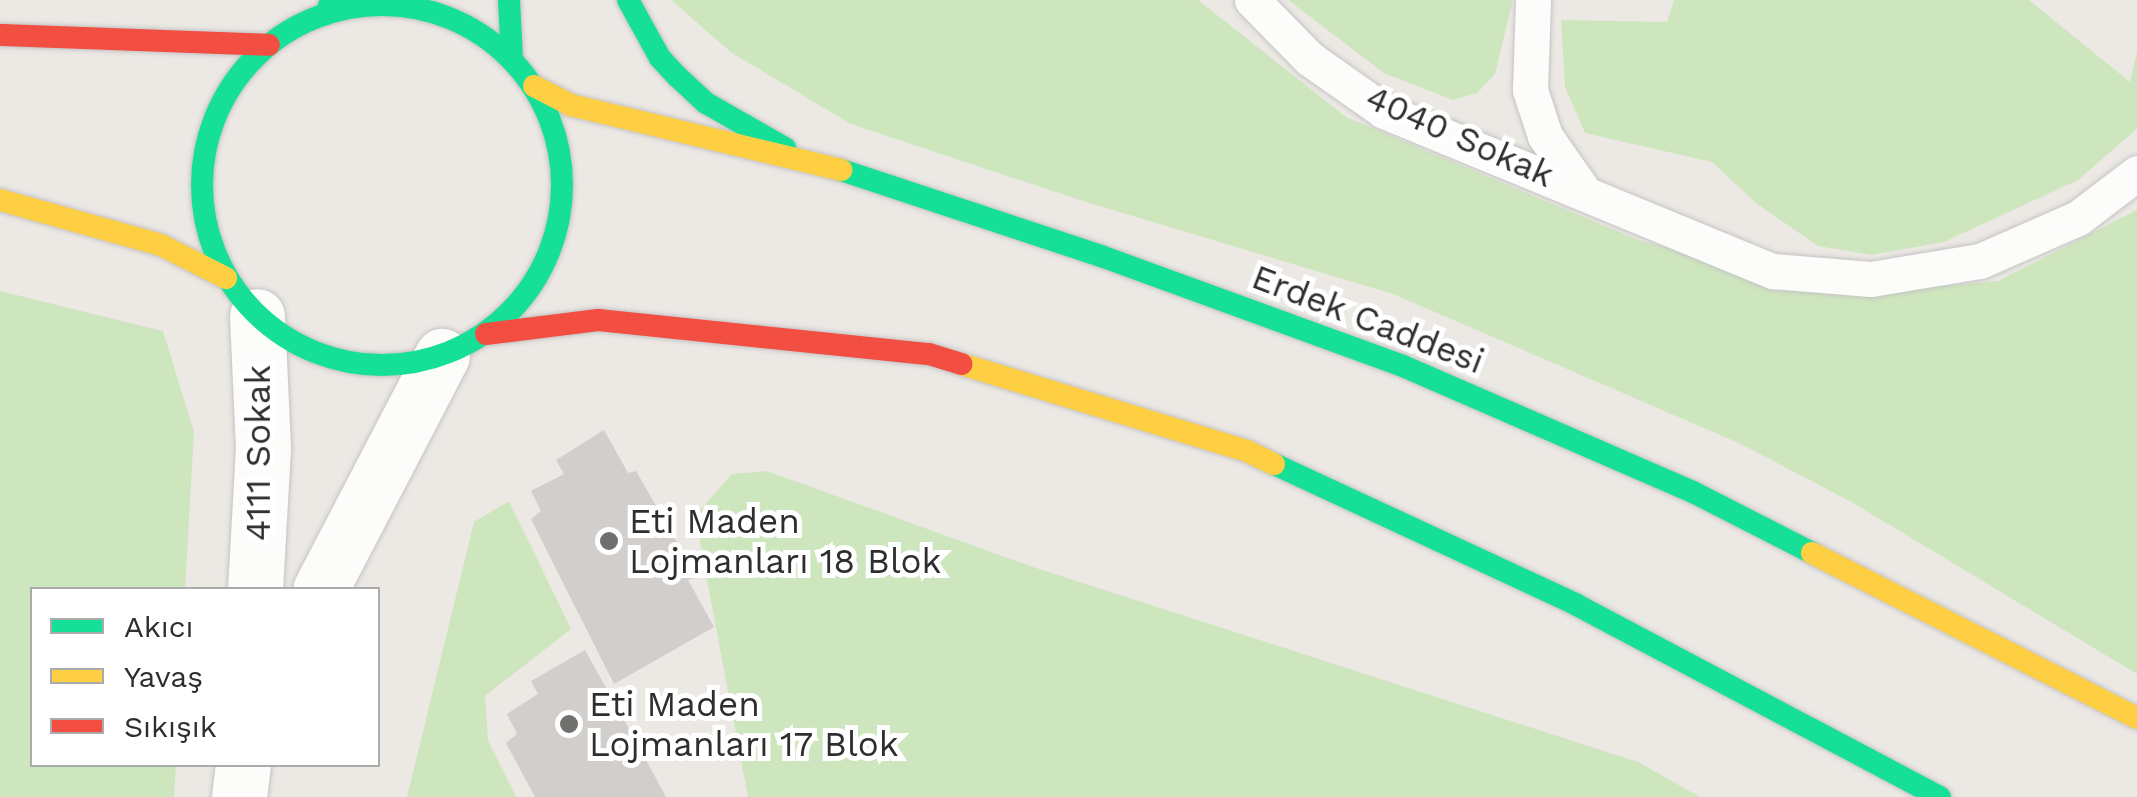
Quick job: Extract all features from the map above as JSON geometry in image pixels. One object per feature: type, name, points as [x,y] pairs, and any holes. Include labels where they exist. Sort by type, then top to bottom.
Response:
[{"type":"main road","points":[[509,0],[512,60]]},
{"type":"main road","points":[[628,0],[660,58],[706,103],[806,159]]},
{"type":"main road","points":[[242,297],[206,224],[202,196],[204,154],[217,112],[240,76],[269,45],[329,7],[406,7],[445,16],[481,34],[512,60],[534,86],[558,143],[563,174],[560,220],[545,264],[520,302],[464,345]]},
{"type":"main road","points":[[0,35],[269,45]]},
{"type":"main road","name":"Erdek Caddesi","points":[[534,86],[571,105],[806,159],[1100,256],[1403,366],[1693,492],[2137,718]]},
{"type":"main road","points":[[0,200],[161,245],[242,297],[297,345],[343,362],[393,366],[464,345],[598,320],[929,354],[1247,451],[1574,604],[1940,797]]},
{"type":"street","name":"4111 Sokak","points":[[242,297],[264,448],[256,587]]},
{"type":"street","points":[[322,587],[464,345]]},
{"type":"street","points":[[239,797],[243,767]]},
{"type":"lane","name":"4040 Sokak","points":[[1252,0],[1310,60],[1384,111],[1582,189],[1773,271],[1871,280],[1980,261],[2078,218],[2137,173]]},
{"type":"lane","name":"4040 Sokak","points":[[1533,0],[1530,90],[1545,136],[1582,189]]},
{"type":"green space","points":[[671,0],[1198,0],[1346,117],[1638,240],[1841,295],[1998,281],[2137,210],[2137,674],[1855,504],[1741,444],[1393,294],[1086,202],[851,124],[732,53]]},
{"type":"green space","points":[[1288,0],[1513,0],[1495,74],[1477,93],[1453,100],[1384,73]]},
{"type":"green space","points":[[1674,0],[2029,0],[2130,82],[2137,52],[2137,129],[2078,180],[1944,242],[1871,255],[1818,246],[1756,203],[1712,162],[1585,133],[1565,87],[1561,20],[1667,22]]},
{"type":"green space","points":[[0,291],[163,331],[194,432],[185,587],[30,587],[30,767],[176,767],[174,797],[0,797]]},
{"type":"green space","points":[[767,471],[1030,566],[1638,762],[1700,797],[748,797],[695,516],[732,474]]},
{"type":"green space","points":[[509,501],[571,629],[485,696],[488,741],[516,797],[407,797],[474,522]]},
{"type":"building","name":"Eti Maden Lojmanları 18 Blok","points":[[604,430],[628,473],[636,471],[697,577],[688,580],[714,627],[614,684],[531,519],[541,511],[531,491],[564,474],[556,460]]},
{"type":"building","name":"Eti Maden Lojmanları 17 Blok","points":[[585,650],[666,797],[535,797],[506,743],[517,734],[507,714],[538,694],[531,681]]},
{"type":"traffic: fast","points":[[326,14],[331,0]]},
{"type":"traffic: fast","points":[[509,0],[512,59]]},
{"type":"traffic: fast","points":[[628,0],[660,58],[678,77],[706,103],[785,148]]},
{"type":"traffic: fast","points":[[382,5],[417,8],[451,19],[482,35],[509,58],[532,85],[548,116],[559,150],[562,185],[559,220],[548,254],[532,285],[509,312],[482,335],[451,351],[417,362],[382,365],[347,362],[313,351],[282,335],[255,312],[232,285],[216,254],[205,220],[202,185],[205,150],[216,116],[232,85],[255,58],[282,35],[313,19],[347,8],[382,5]]},
{"type":"traffic: fast","points":[[841,170],[1101,256],[1403,366],[1693,492],[1812,553]]},
{"type":"traffic: fast","points":[[1274,464],[1575,604],[1940,797]]},
{"type":"traffic: slow","points":[[534,86],[571,105],[841,170]]},
{"type":"traffic: slow","points":[[0,200],[161,245],[226,278]]},
{"type":"traffic: slow","points":[[961,364],[1247,451],[1274,464]]},
{"type":"traffic: slow","points":[[1812,553],[2137,718]]},
{"type":"traffic: jam","points":[[0,35],[269,45]]},
{"type":"traffic: jam","points":[[486,334],[598,320],[929,354],[961,364]]},
{"type":"place","name":"Eti Maden Lojmanları 18 Blok","points":[[609,541]]},
{"type":"place","name":"Eti Maden Lojmanları 17 Blok","points":[[569,724]]}]
